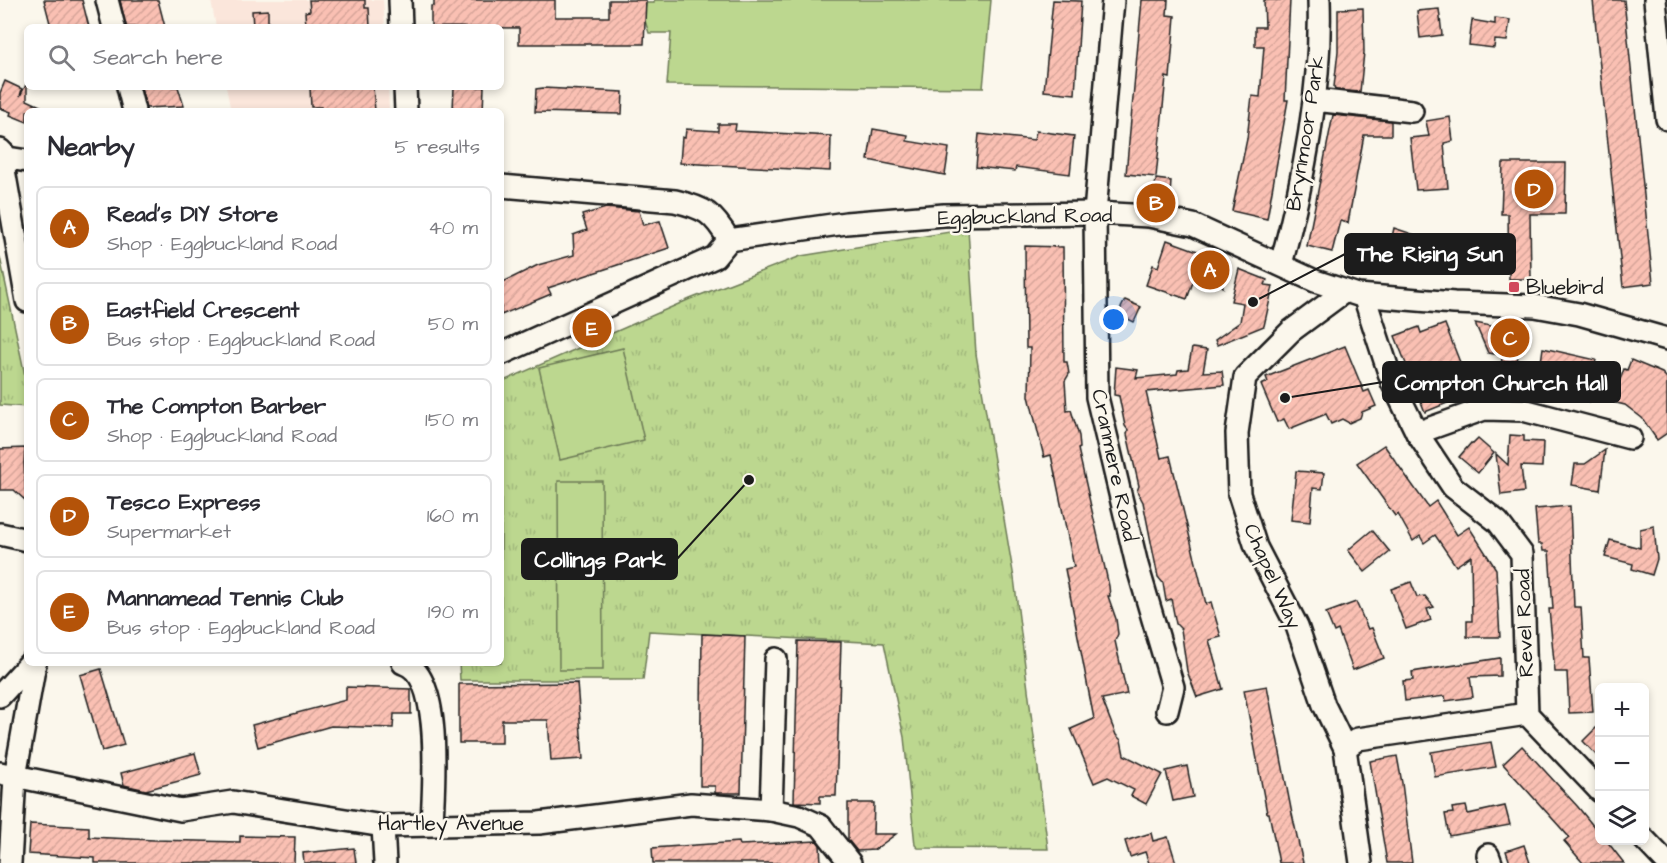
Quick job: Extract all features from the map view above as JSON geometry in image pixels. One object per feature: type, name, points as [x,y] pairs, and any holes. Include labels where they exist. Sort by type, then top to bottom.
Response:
[{"type":"street","points":[[108,0],[113,24]]},
{"type":"street","points":[[400,0],[401,24]]},
{"type":"street","name":"Cranmere Road","points":[[1113,0],[1095,213],[1097,397],[1137,565],[1173,687],[1167,711]]},
{"type":"street","name":"Brynmoor Park","points":[[1281,264],[1290,232],[1315,100],[1320,29],[1319,0]]},
{"type":"street","points":[[1655,0],[1667,119]]},
{"type":"street","points":[[129,90],[133,108]]},
{"type":"street","points":[[405,90],[406,108]]},
{"type":"street","points":[[1315,100],[1412,111]]},
{"type":"street","points":[[12,157],[4,170],[24,284]]},
{"type":"street","points":[[504,186],[675,201],[703,207],[718,222],[729,240],[715,257],[504,353]]},
{"type":"street","name":"Eggbuckland Road","points":[[729,240],[846,223],[944,215],[1095,213],[1149,216],[1193,225],[1354,294],[1535,306],[1579,314],[1667,339]]},
{"type":"street","name":"Revel Road","points":[[1354,294],[1417,433],[1453,487],[1498,522],[1522,554],[1527,714]]},
{"type":"street","name":"Chapel Way","points":[[1354,294],[1291,331],[1245,377],[1237,433],[1239,494],[1256,547],[1297,626],[1324,705],[1345,748],[1361,863]]},
{"type":"street","points":[[1417,433],[1484,409],[1523,410],[1630,438]]},
{"type":"street","points":[[0,534],[24,539]]},
{"type":"street","points":[[771,810],[776,659]]},
{"type":"street","points":[[0,696],[29,666]]},
{"type":"street","points":[[10,863],[8,775],[31,666]]},
{"type":"street","points":[[408,666],[418,673],[424,683],[434,735],[432,824]]},
{"type":"street","points":[[1345,748],[1358,739],[1527,714],[1595,787]]},
{"type":"street","name":"Hartley Avenue","points":[[8,775],[181,810],[233,802],[383,826],[539,823],[691,804],[771,810],[799,816],[821,826],[850,863]]},
{"type":"street","points":[[383,826],[385,863]]},
{"type":"street","points":[[1649,844],[1667,863]]},
{"type":"shaded area","points":[[211,0],[383,0],[385,24],[215,24]]},
{"type":"shaded area","points":[[227,90],[388,90],[389,108],[230,108]]},
{"type":"green space","points":[[654,0],[991,0],[983,88],[667,85],[671,33],[649,33],[644,18],[646,3],[654,3]]},
{"type":"green space","points":[[968,229],[976,354],[1014,578],[1048,849],[918,848],[915,845],[904,737],[884,643],[649,631],[643,680],[460,680],[459,666],[504,666],[504,381],[690,299],[801,256]]},
{"type":"green space","points":[[0,257],[24,371],[24,407],[0,405]]},
{"type":"green space","points":[[623,348],[644,440],[560,460],[539,368]]},
{"type":"green space","points":[[558,481],[602,481],[603,670],[559,670]]},
{"type":"building","points":[[44,0],[82,0],[88,24],[50,24]]},
{"type":"building","points":[[120,0],[158,0],[164,24],[125,24]]},
{"type":"building","points":[[309,0],[365,0],[365,8],[369,8],[370,24],[306,24],[305,12],[310,11]]},
{"type":"building","points":[[434,0],[555,0],[555,17],[609,17],[609,0],[646,0],[644,44],[519,44],[519,28],[504,28],[504,24],[431,24],[431,6],[434,6]]},
{"type":"building","points":[[1053,0],[1081,1],[1075,94],[1044,91]]},
{"type":"building","points":[[1142,0],[1168,0],[1167,15],[1175,16],[1170,78],[1166,77],[1156,177],[1126,174]]},
{"type":"building","points":[[1264,0],[1290,0],[1285,100],[1288,100],[1267,219],[1232,211],[1247,139],[1252,96],[1260,97],[1264,46],[1255,46],[1255,27],[1265,27]]},
{"type":"building","points":[[1593,0],[1624,0],[1653,283],[1623,287]]},
{"type":"building","points":[[1363,8],[1364,52],[1360,92],[1336,90],[1334,87],[1338,51],[1338,9]]},
{"type":"building","points":[[1439,9],[1442,35],[1420,38],[1417,11]]},
{"type":"building","points":[[268,10],[268,24],[253,24],[252,11]]},
{"type":"building","points":[[1495,18],[1510,20],[1507,41],[1495,40],[1494,48],[1469,45],[1472,20],[1495,24]]},
{"type":"building","points":[[5,81],[22,89],[20,96],[24,89],[27,90],[27,100],[44,108],[24,108],[24,121],[0,108],[0,93]]},
{"type":"building","points":[[536,89],[623,92],[622,114],[535,112]]},
{"type":"building","points":[[142,90],[179,90],[184,106],[146,108]]},
{"type":"building","points":[[310,90],[373,90],[375,108],[311,107]]},
{"type":"building","points":[[454,90],[484,90],[483,108],[453,108]]},
{"type":"building","points":[[1333,115],[1391,121],[1391,135],[1364,135],[1348,223],[1340,221],[1332,252],[1307,246]]},
{"type":"building","points":[[1450,117],[1453,141],[1444,143],[1448,188],[1416,190],[1410,138],[1429,136],[1426,121]]},
{"type":"building","points":[[718,124],[736,124],[735,131],[831,136],[830,171],[680,163],[682,137],[685,138],[686,129],[718,131]]},
{"type":"building","points":[[873,129],[908,135],[907,141],[949,148],[945,175],[868,160]]},
{"type":"building","points":[[1036,131],[1074,136],[1070,174],[1016,167],[1015,171],[976,167],[979,134],[1034,140]]},
{"type":"building","points":[[1503,163],[1566,163],[1565,214],[1530,214],[1531,279],[1509,279],[1508,214],[1501,214]]},
{"type":"building","points":[[1156,179],[1171,181],[1170,196],[1154,194]]},
{"type":"building","points":[[606,208],[639,211],[643,225],[660,221],[669,248],[548,288],[551,294],[504,314],[504,282],[538,265],[574,255],[573,235],[587,230],[582,215]]},
{"type":"building","points":[[1394,228],[1433,241],[1432,244],[1439,246],[1429,273],[1403,264],[1401,271],[1376,264],[1384,235],[1392,237]]},
{"type":"building","points":[[1167,240],[1217,258],[1223,287],[1199,265],[1187,299],[1146,285],[1153,265],[1158,267]]},
{"type":"building","points":[[1025,246],[1063,247],[1064,362],[1067,362],[1069,374],[1065,381],[1067,411],[1071,410],[1079,436],[1080,448],[1078,449],[1109,586],[1110,596],[1108,596],[1116,619],[1118,634],[1115,641],[1127,694],[1102,699],[1116,735],[1121,740],[1124,755],[1162,774],[1146,804],[1131,796],[1134,790],[1108,777],[1094,783],[1071,729],[1094,719],[1065,569],[1074,567],[1051,455],[1044,457],[1029,396],[1030,348],[1026,348]]},
{"type":"building","points":[[1239,269],[1267,280],[1265,285],[1273,286],[1264,326],[1217,345],[1215,340],[1240,322],[1243,303],[1231,301]]},
{"type":"building","points":[[1125,300],[1141,307],[1134,322],[1118,314]]},
{"type":"building","points":[[1475,323],[1518,331],[1517,388],[1500,388],[1502,355],[1488,353]]},
{"type":"building","points":[[1445,324],[1472,393],[1425,412],[1395,336],[1419,327],[1421,333]]},
{"type":"building","points":[[1345,346],[1364,392],[1369,390],[1376,406],[1362,412],[1360,418],[1349,423],[1342,419],[1331,424],[1326,414],[1289,429],[1284,419],[1277,422],[1261,385],[1268,382],[1266,377]]},
{"type":"building","points":[[1192,348],[1207,350],[1203,372],[1222,371],[1224,385],[1146,392],[1161,458],[1170,456],[1206,604],[1211,602],[1221,637],[1209,640],[1223,689],[1197,697],[1187,671],[1181,629],[1176,624],[1171,599],[1166,601],[1163,583],[1158,577],[1143,502],[1137,491],[1139,486],[1128,430],[1125,426],[1119,396],[1114,395],[1116,367],[1138,370],[1136,378],[1177,374],[1178,370],[1188,369]]},
{"type":"building","points":[[1543,348],[1596,360],[1591,378],[1618,385],[1624,369],[1627,370],[1631,360],[1662,373],[1667,378],[1667,433],[1657,440],[1642,418],[1625,405],[1591,397],[1590,402],[1537,390]]},
{"type":"building","points":[[1510,435],[1524,436],[1524,441],[1543,442],[1542,467],[1521,466],[1524,492],[1501,495],[1496,454],[1508,465]]},
{"type":"building","points":[[1478,439],[1494,453],[1478,473],[1459,457],[1471,443],[1473,444]]},
{"type":"building","points":[[1384,445],[1428,507],[1436,501],[1457,535],[1469,527],[1496,569],[1500,637],[1467,637],[1467,621],[1472,621],[1471,556],[1456,566],[1435,535],[1424,543],[1420,536],[1413,541],[1398,514],[1395,516],[1357,463]]},
{"type":"building","points":[[24,448],[24,499],[14,490],[0,490],[0,449]]},
{"type":"building","points":[[1605,450],[1600,490],[1572,485],[1575,464],[1585,464]]},
{"type":"building","points":[[1296,471],[1324,473],[1322,489],[1313,488],[1310,522],[1291,520]]},
{"type":"building","points":[[1570,506],[1574,607],[1581,607],[1584,658],[1589,658],[1593,712],[1569,713],[1567,672],[1555,672],[1549,609],[1553,609],[1549,551],[1543,551],[1542,544],[1538,544],[1535,509]]},
{"type":"building","points":[[1654,526],[1657,559],[1652,575],[1632,569],[1633,564],[1605,557],[1610,540],[1640,548],[1640,529]]},
{"type":"building","points":[[1372,530],[1390,552],[1365,572],[1348,550]]},
{"type":"building","points":[[1411,582],[1417,597],[1425,596],[1434,607],[1427,609],[1431,620],[1406,629],[1391,589]]},
{"type":"building","points":[[1356,602],[1368,629],[1372,628],[1384,658],[1353,670],[1338,630],[1334,632],[1326,613]]},
{"type":"building","points":[[702,634],[745,636],[741,793],[715,793],[715,786],[700,786]]},
{"type":"building","points":[[798,641],[841,642],[836,796],[820,796],[820,803],[794,802]]},
{"type":"building","points":[[1500,658],[1500,676],[1470,677],[1473,697],[1446,701],[1445,696],[1405,701],[1403,681],[1413,680],[1412,672]]},
{"type":"building","points":[[101,669],[124,745],[102,751],[80,675]]},
{"type":"building","points":[[577,683],[583,759],[551,761],[548,720],[502,720],[502,743],[459,743],[459,684]]},
{"type":"building","points":[[1267,686],[1303,863],[1279,863],[1269,813],[1267,813],[1244,690]]},
{"type":"building","points":[[346,687],[411,689],[411,714],[394,714],[393,728],[331,726],[258,747],[252,725],[346,700]]},
{"type":"building","points":[[1595,729],[1595,754],[1583,741]]},
{"type":"building","points":[[1491,742],[1496,767],[1435,777],[1431,752]]},
{"type":"building","points":[[1522,746],[1595,828],[1595,845],[1610,845],[1624,863],[1583,863],[1564,841],[1569,837],[1503,764]]},
{"type":"building","points":[[195,753],[201,775],[146,790],[124,785],[121,773]]},
{"type":"building","points":[[1397,756],[1412,863],[1387,863],[1370,761]]},
{"type":"building","points":[[1187,766],[1193,797],[1173,801],[1166,771]]},
{"type":"building","points":[[848,803],[874,803],[873,834],[896,834],[874,850],[857,851],[848,840]]},
{"type":"building","points":[[1466,806],[1468,814],[1505,806],[1510,825],[1449,836],[1445,814],[1453,813],[1452,808]]},
{"type":"building","points":[[30,824],[89,827],[89,837],[240,842],[240,836],[295,837],[294,863],[95,863],[95,858],[28,854]]},
{"type":"building","points":[[1151,833],[1153,841],[1168,837],[1176,863],[1149,863],[1145,852],[1130,857],[1125,841]]},
{"type":"building","points":[[817,841],[820,845],[821,863],[653,863],[652,848],[739,842],[740,845]]},
{"type":"building","points":[[1524,845],[1530,863],[1510,863],[1506,851]]},
{"type":"building","points":[[354,848],[356,863],[304,863],[303,853]]},
{"type":"place","name":"Tesco Express","points":[[1534,189]]},
{"type":"place","name":"Eastfield Crescent","points":[[1156,203]]},
{"type":"place","name":"Read's DIY Store","points":[[1210,270]]},
{"type":"place","name":"Bluebird","points":[[1514,287]]},
{"type":"place","name":"The Rising Sun","points":[[1253,302]]},
{"type":"place","name":"Mannamead Tennis Club","points":[[592,328]]},
{"type":"place","name":"The Compton Barber","points":[[1510,338]]},
{"type":"place","name":"Compton Church Hall","points":[[1285,398]]},
{"type":"place","name":"Collings Park","points":[[749,480]]}]
